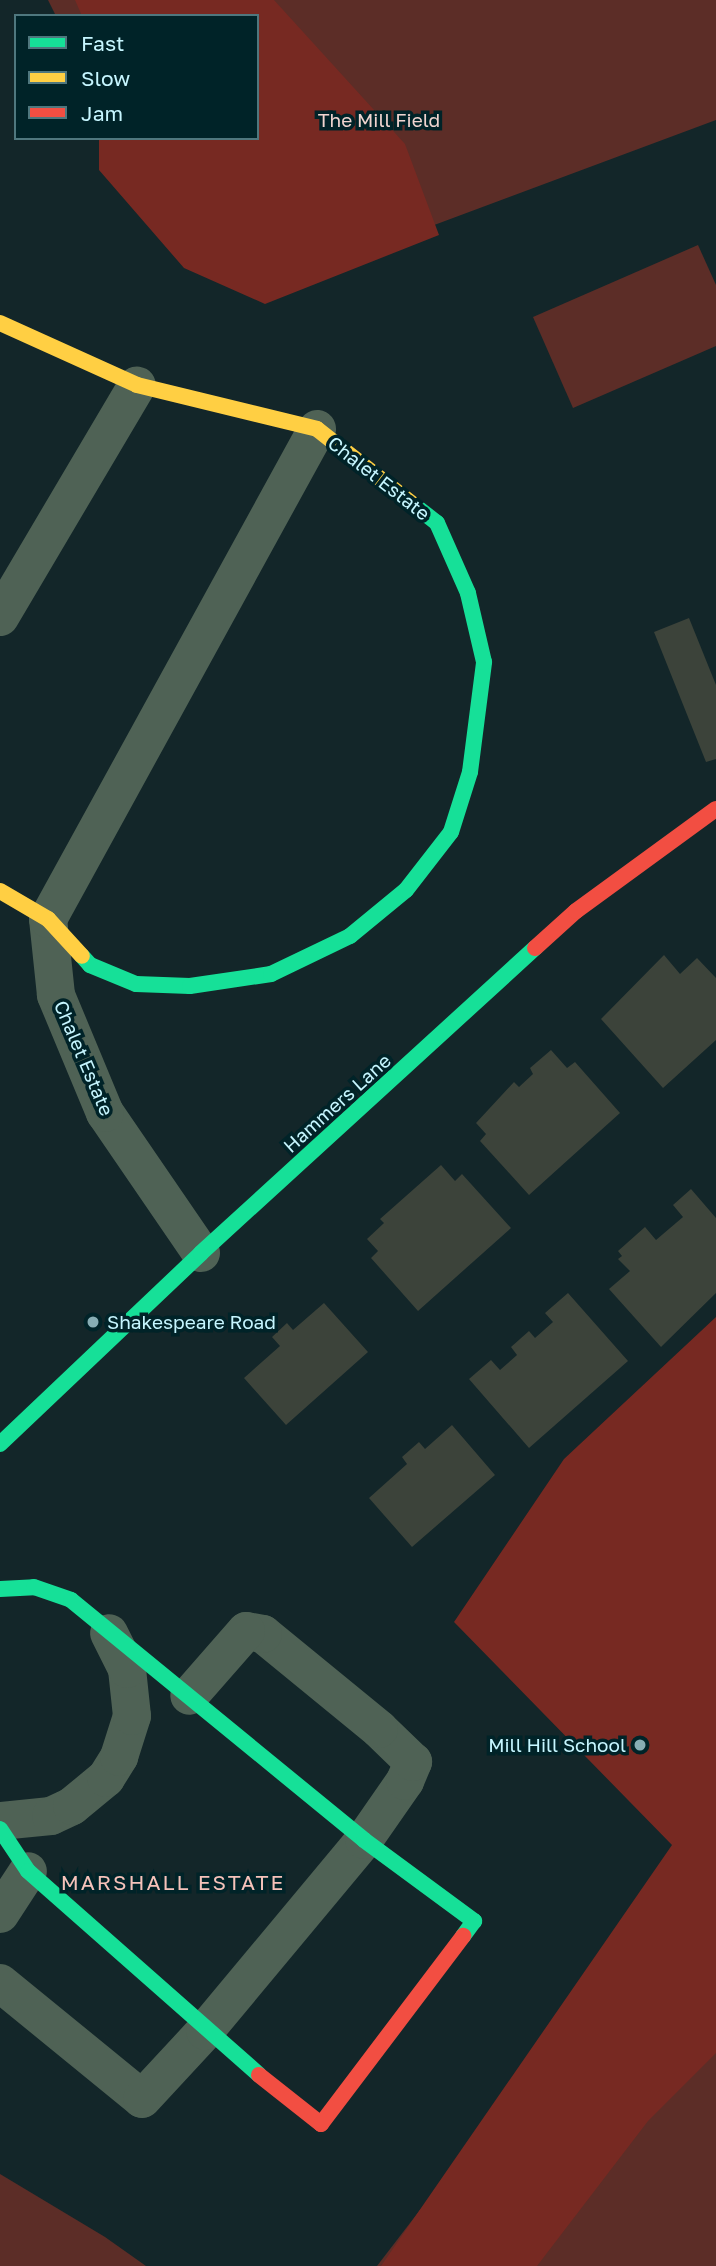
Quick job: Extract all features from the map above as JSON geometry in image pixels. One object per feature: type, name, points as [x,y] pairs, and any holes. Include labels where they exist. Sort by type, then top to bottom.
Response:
[{"type":"street","name":"Chalet Estate","points":[[0,323],[137,385],[317,429],[437,523],[468,593],[484,662],[470,772],[451,832],[406,890],[350,936],[271,974],[190,986],[136,984],[90,965],[48,919],[0,891]]},
{"type":"street","points":[[0,618],[137,385]]},
{"type":"street","name":"Chalet Estate","points":[[201,1253],[105,1113],[56,995],[48,919],[317,429]]},
{"type":"street","name":"Hammers Lane","points":[[0,1444],[201,1253],[576,911],[715,813]]},
{"type":"street","points":[[0,1589],[34,1587],[71,1600],[364,1840],[474,1921],[321,2124],[205,2031],[28,1871],[0,1829]]},
{"type":"street","points":[[0,1983],[142,2099],[205,2031],[364,1840],[405,1781],[413,1762],[322,1679],[263,1634],[246,1631],[189,1696]]},
{"type":"street","points":[[0,1821],[51,1816],[72,1806],[106,1778],[120,1757],[131,1716],[127,1669],[109,1633]]},
{"type":"street","points":[[0,1914],[28,1871]]},
{"type":"green space","name":"The Mill Field","points":[[48,0],[716,0],[716,120],[268,287],[257,140],[259,14],[55,14]]},
{"type":"green space","points":[[75,0],[274,0],[405,144],[439,235],[265,304],[184,268],[99,170],[99,140],[259,140],[259,14],[81,14]]},
{"type":"green space","points":[[698,245],[716,285],[716,346],[573,408],[533,317]]},
{"type":"green space","name":"Mill Hill School","points":[[716,1317],[716,2053],[648,2121],[537,2266],[381,2266],[672,1845],[454,1622],[564,1459]]},
{"type":"green space","points":[[716,1827],[716,2266],[377,2266],[695,1852]]},
{"type":"green space","points":[[0,2174],[105,2237],[146,2266],[0,2266]]},
{"type":"building","points":[[689,618],[716,685],[716,759],[706,762],[654,632]]},
{"type":"building","points":[[664,955],[680,974],[697,958],[716,978],[716,1040],[663,1088],[601,1019]]},
{"type":"building","points":[[551,1050],[567,1068],[575,1062],[620,1113],[529,1195],[480,1141],[486,1134],[476,1123],[514,1082],[519,1087],[533,1074],[530,1068]]},
{"type":"building","points":[[441,1165],[455,1181],[462,1174],[511,1228],[418,1311],[371,1258],[378,1251],[367,1239],[384,1223],[380,1219]]},
{"type":"building","points":[[691,1189],[716,1218],[716,1293],[661,1347],[609,1289],[630,1271],[618,1259],[622,1256],[618,1251],[645,1227],[656,1240],[683,1217],[673,1205]]},
{"type":"building","points":[[568,1293],[628,1361],[529,1448],[469,1379],[491,1360],[500,1370],[517,1355],[511,1347],[529,1331],[535,1338],[553,1322],[545,1313]]},
{"type":"building","points":[[324,1303],[368,1352],[286,1425],[244,1378],[280,1346],[272,1337],[287,1323],[293,1330]]},
{"type":"building","points":[[452,1425],[495,1475],[412,1547],[369,1498],[407,1464],[402,1457],[419,1442],[425,1449]]},
{"type":"traffic: fast","points":[[82,956],[90,965],[136,984],[190,986],[271,974],[350,936],[406,890],[451,832],[470,772],[484,662],[468,593],[437,523],[415,506]]},
{"type":"traffic: fast","points":[[0,1444],[201,1253],[535,948]]},
{"type":"traffic: fast","points":[[0,1589],[34,1587],[71,1600],[364,1840],[474,1921],[463,1936]]},
{"type":"traffic: fast","points":[[0,1829],[28,1871],[259,2075]]},
{"type":"traffic: slow","points":[[0,323],[137,385],[317,429],[415,506]]},
{"type":"traffic: slow","points":[[0,891],[48,919],[82,956]]},
{"type":"traffic: jam","points":[[535,948],[576,911],[716,809]]},
{"type":"traffic: jam","points":[[259,2075],[321,2124],[463,1936]]},
{"type":"place","name":"Shakespeare Road","points":[[93,1322]]},
{"type":"place","name":"Mill Hill School","points":[[640,1745]]},
{"type":"district","name":"MARSHALL ESTATE","points":[[173,1882]]}]
